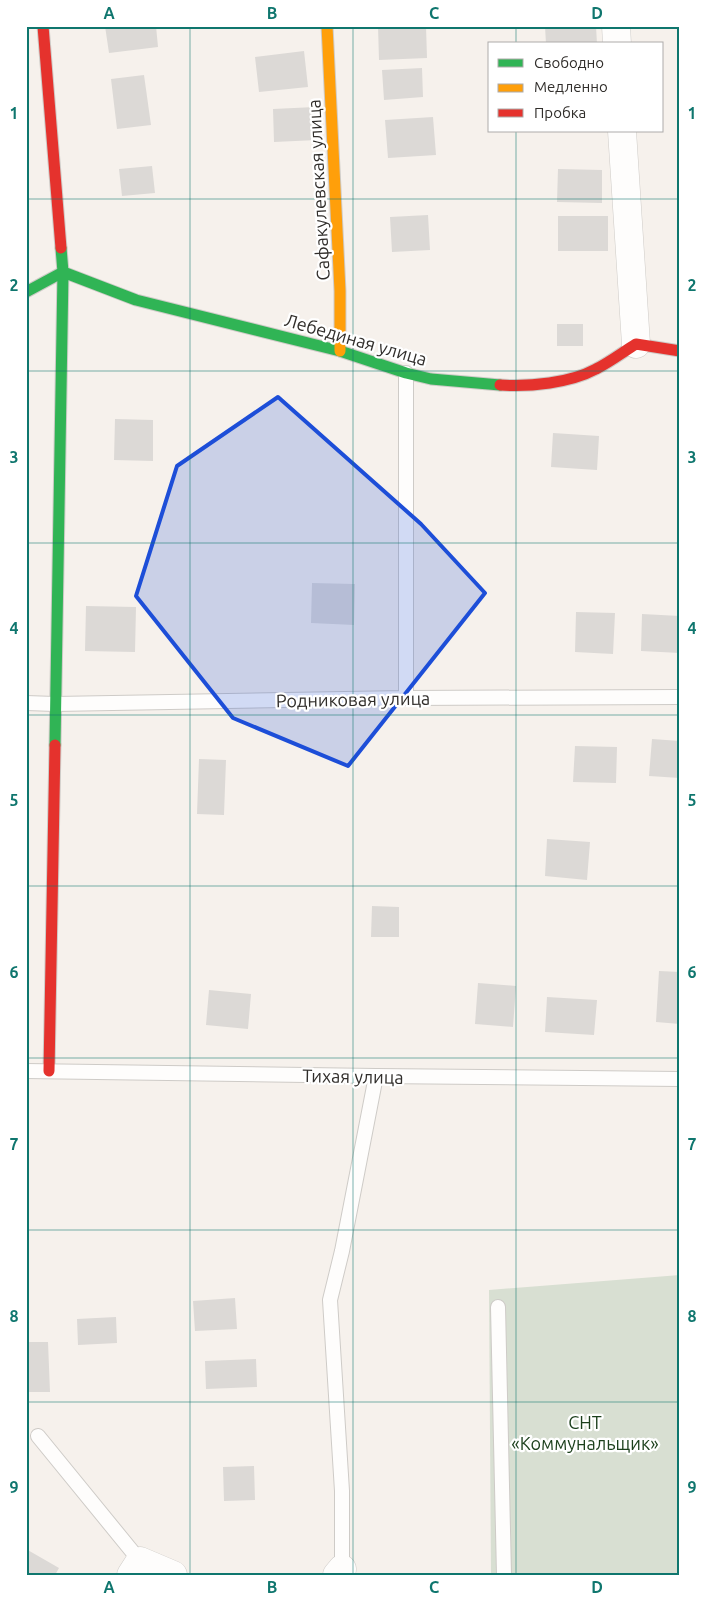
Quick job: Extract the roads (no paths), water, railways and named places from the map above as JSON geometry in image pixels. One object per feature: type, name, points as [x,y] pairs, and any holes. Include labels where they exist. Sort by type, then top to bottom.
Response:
[{"type":"street","points":[[43,26],[63,272],[49,1071]]},
{"type":"street","name":"Сафакулевская улица","points":[[327,26],[340,291],[340,351]]},
{"type":"street","points":[[616,26],[617,42]]},
{"type":"street","points":[[622,132],[636,344],[680,351]]},
{"type":"street","points":[[26,292],[63,272]]},
{"type":"street","name":"Лебединая улица","points":[[63,272],[136,300],[340,351],[406,373],[431,379],[519,386],[558,382],[595,370],[636,344]]},
{"type":"street","points":[[136,1568],[173,1575]]},
{"type":"lane","points":[[406,373],[406,698]]},
{"type":"lane","name":"Родниковая улица","points":[[26,703],[406,698],[680,698]]},
{"type":"lane","name":"Тихая улица","points":[[26,1071],[680,1078]]},
{"type":"lane","points":[[341,1573],[342,1491],[330,1300],[342,1251],[376,1076]]},
{"type":"lane","points":[[498,1306],[504,1575]]},
{"type":"lane","points":[[38,1436],[136,1568]]},
{"type":"park label","name":"СНТ «Коммунальщик»","points":[[585,1432]]}]
